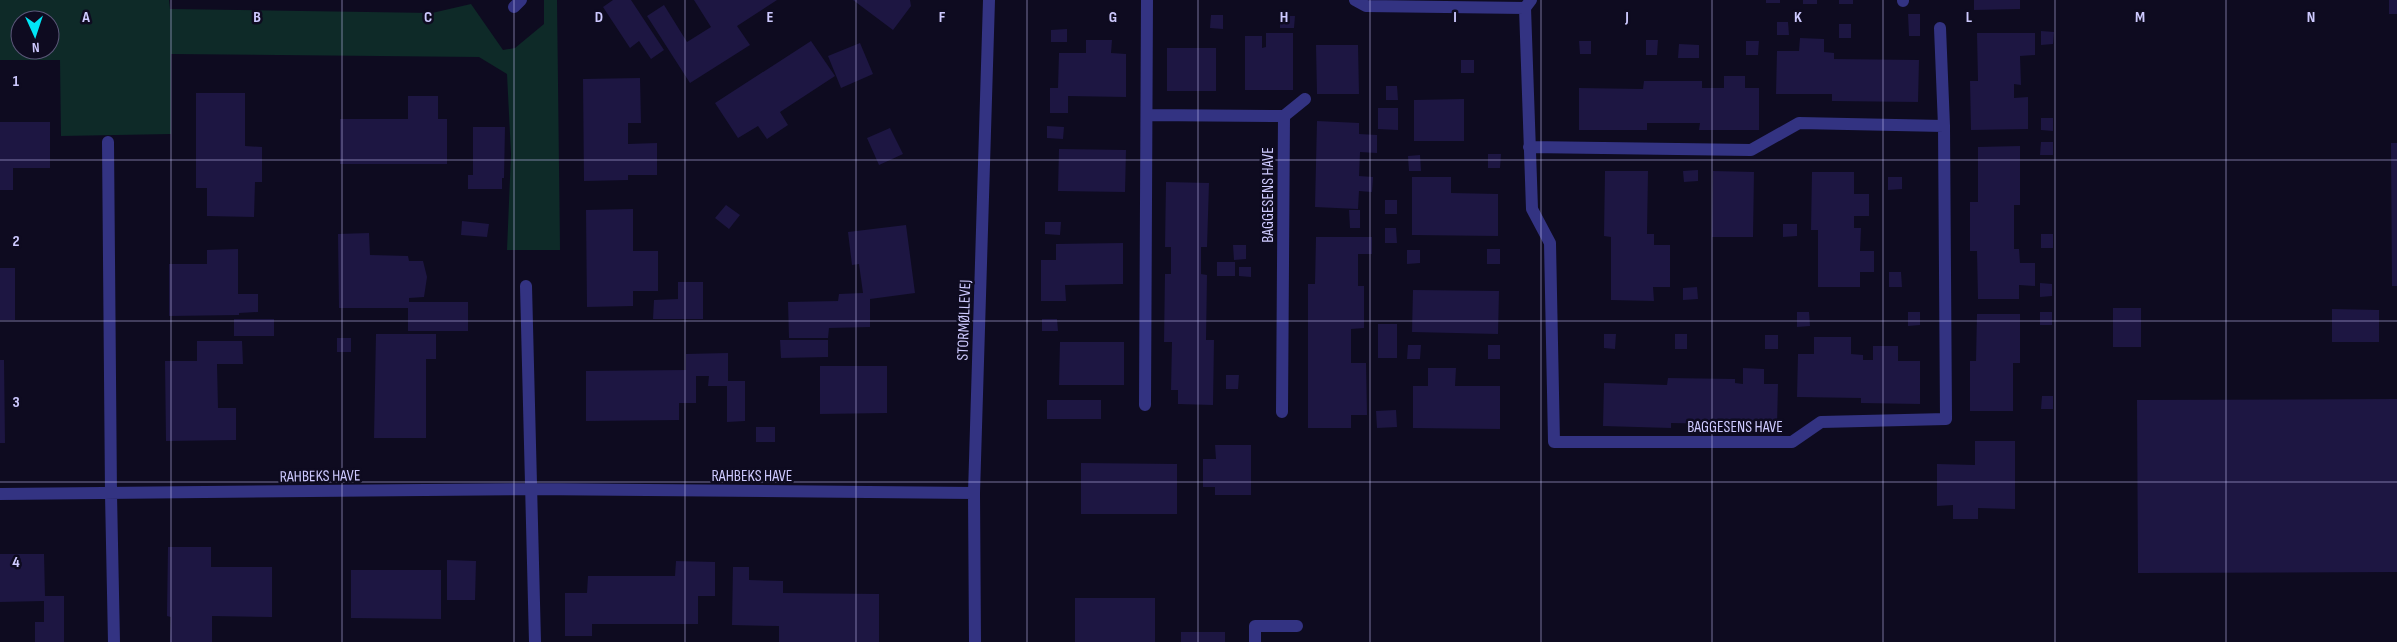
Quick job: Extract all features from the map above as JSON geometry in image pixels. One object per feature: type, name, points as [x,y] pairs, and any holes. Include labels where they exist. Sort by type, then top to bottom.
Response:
[{"type":"street","name":"STORMØLLEVEJ","points":[[975,642],[974,493],[990,0]]},
{"type":"street","points":[[1145,405],[1147,0]]},
{"type":"street","name":"BAGGESENS HAVE","points":[[1355,0],[1366,6],[1528,4],[1529,147],[1532,209],[1550,243],[1554,442],[1792,442],[1821,422],[1946,419],[1944,126],[1940,28]]},
{"type":"street","points":[[1147,115],[1284,116],[1305,99]]},
{"type":"street","name":"BAGGESENS HAVE","points":[[1282,412],[1284,116]]},
{"type":"street","points":[[1529,147],[1751,150],[1798,123],[1944,126]]},
{"type":"street","points":[[108,142],[114,642]]},
{"type":"street","points":[[526,286],[535,642]]},
{"type":"street","name":"RAHBEKS HAVE","points":[[0,494],[530,490],[974,493]]},
{"type":"street","points":[[1255,642],[1255,626],[1297,626]]},
{"type":"green space","points":[[0,0],[169,0],[170,9],[432,13],[471,4],[503,50],[515,48],[544,24],[544,0],[557,0],[560,250],[507,250],[511,154],[507,74],[479,57],[171,54],[171,134],[61,136],[60,10],[10,10],[10,60],[0,60]]},
{"type":"building","points":[[613,0],[631,0],[664,50],[651,59],[639,41],[630,48],[603,7]]},
{"type":"building","points":[[694,0],[777,0],[737,26],[750,45],[690,83],[647,16],[664,5],[687,42],[711,27]]},
{"type":"building","points":[[853,0],[910,0],[911,6],[893,30]]},
{"type":"building","points":[[1766,0],[1780,0],[1780,3],[1766,3]]},
{"type":"building","points":[[1803,0],[1817,0],[1817,4],[1803,4]]},
{"type":"building","points":[[1839,0],[1853,0],[1853,4],[1839,4]]},
{"type":"building","points":[[1974,0],[2020,0],[2020,9],[1974,10]]},
{"type":"building","points":[[2389,0],[2397,0],[2397,14],[2389,14]]},
{"type":"building","points":[[1908,14],[1920,14],[1920,36],[1909,36]]},
{"type":"building","points":[[1211,15],[1223,15],[1223,29],[1210,28]]},
{"type":"building","points":[[1280,16],[1295,16],[1294,28],[1280,28]]},
{"type":"building","points":[[1777,22],[1788,22],[1789,35],[1777,35]]},
{"type":"building","points":[[1839,24],[1851,24],[1851,38],[1839,38]]},
{"type":"building","points":[[1067,29],[1067,42],[1051,42],[1051,30]]},
{"type":"building","points":[[2041,31],[2054,32],[2053,44],[2041,45]]},
{"type":"building","points":[[1266,33],[1293,33],[1293,90],[1245,90],[1245,36],[1262,36],[1262,48],[1266,47]]},
{"type":"building","points":[[1977,33],[2035,33],[2035,55],[2020,56],[2021,85],[2014,84],[2014,98],[2028,97],[2028,129],[1971,130],[1970,81],[1978,81]]},
{"type":"building","points":[[1800,38],[1824,39],[1824,52],[1834,53],[1834,59],[1919,60],[1918,102],[1832,101],[1832,94],[1776,94],[1777,51],[1799,51]]},
{"type":"building","points":[[1086,40],[1112,40],[1111,53],[1126,54],[1126,97],[1068,96],[1068,113],[1050,113],[1050,88],[1058,88],[1059,53],[1086,53]]},
{"type":"building","points":[[1646,40],[1658,40],[1657,55],[1646,55]]},
{"type":"building","points":[[811,41],[835,76],[780,112],[788,125],[767,139],[758,126],[738,138],[715,103]]},
{"type":"building","points":[[1579,41],[1591,41],[1591,54],[1580,54]]},
{"type":"building","points":[[1746,41],[1759,41],[1758,55],[1746,55]]},
{"type":"building","points":[[860,43],[873,74],[841,88],[828,56]]},
{"type":"building","points":[[1679,44],[1699,45],[1699,58],[1678,58]]},
{"type":"building","points":[[1316,45],[1358,45],[1359,94],[1317,94]]},
{"type":"building","points":[[1167,48],[1216,48],[1216,91],[1167,91]]},
{"type":"building","points":[[1461,60],[1474,60],[1474,73],[1461,73]]},
{"type":"building","points":[[1724,76],[1745,76],[1745,88],[1759,88],[1759,130],[1699,130],[1700,123],[1647,123],[1647,130],[1579,130],[1579,88],[1643,89],[1644,81],[1702,81],[1702,88],[1724,88]]},
{"type":"building","points":[[640,78],[641,123],[628,123],[628,144],[657,143],[657,175],[628,175],[628,180],[584,181],[583,79]]},
{"type":"building","points":[[1386,86],[1397,86],[1398,100],[1386,100]]},
{"type":"building","points":[[196,93],[245,93],[245,146],[262,147],[262,182],[255,182],[254,217],[207,216],[207,188],[196,188]]},
{"type":"building","points":[[408,96],[438,96],[438,119],[447,119],[447,164],[340,164],[340,119],[408,119]]},
{"type":"building","points":[[1464,99],[1464,141],[1414,141],[1414,100]]},
{"type":"building","points":[[1378,108],[1398,108],[1398,130],[1378,129]]},
{"type":"building","points":[[2041,118],[2053,118],[2053,131],[2041,130]]},
{"type":"building","points":[[1317,121],[1359,123],[1359,134],[1377,135],[1377,153],[1360,152],[1359,176],[1373,177],[1372,192],[1359,191],[1358,209],[1315,207]]},
{"type":"building","points":[[0,122],[50,122],[50,168],[13,168],[13,190],[0,190]]},
{"type":"building","points":[[1047,126],[1064,127],[1063,139],[1047,138]]},
{"type":"building","points":[[473,127],[505,127],[502,189],[468,189],[468,175],[473,175]]},
{"type":"building","points":[[890,128],[903,154],[879,165],[867,138]]},
{"type":"building","points":[[2041,142],[2053,142],[2053,155],[2040,155]]},
{"type":"building","points":[[2391,143],[2397,143],[2397,286],[2392,286]]},
{"type":"building","points":[[2020,146],[2020,205],[2014,205],[2014,249],[2019,249],[2020,263],[2035,263],[2035,286],[2019,285],[2019,299],[1978,299],[1977,251],[1970,251],[1970,202],[1978,202],[1978,147]]},
{"type":"building","points":[[1059,149],[1126,150],[1125,192],[1058,191]]},
{"type":"building","points":[[1488,154],[1501,154],[1500,168],[1488,168]]},
{"type":"building","points":[[1420,155],[1421,171],[1409,171],[1408,156]]},
{"type":"building","points":[[1698,170],[1698,181],[1684,182],[1683,171]]},
{"type":"building","points":[[1605,171],[1648,171],[1647,234],[1654,234],[1654,245],[1670,245],[1670,287],[1653,287],[1654,301],[1611,300],[1611,237],[1604,236]]},
{"type":"building","points":[[1713,171],[1754,172],[1753,237],[1712,237]]},
{"type":"building","points":[[1812,172],[1854,172],[1854,194],[1869,194],[1869,216],[1854,216],[1854,228],[1861,228],[1860,251],[1874,251],[1874,272],[1860,272],[1860,287],[1818,287],[1818,230],[1811,230]]},
{"type":"building","points":[[1412,177],[1451,177],[1451,193],[1498,194],[1498,236],[1412,235]]},
{"type":"building","points":[[1888,177],[1902,177],[1902,189],[1888,190]]},
{"type":"building","points":[[1166,182],[1209,183],[1207,247],[1201,247],[1201,274],[1207,275],[1206,340],[1214,340],[1213,405],[1178,404],[1178,390],[1171,390],[1172,342],[1164,342],[1165,274],[1171,274],[1171,247],[1165,247]]},
{"type":"building","points":[[1385,200],[1397,200],[1397,214],[1385,214]]},
{"type":"building","points":[[726,205],[740,215],[729,229],[715,218]]},
{"type":"building","points":[[633,209],[633,251],[658,251],[658,291],[633,291],[633,306],[587,307],[586,210]]},
{"type":"building","points":[[1349,210],[1360,210],[1360,228],[1350,228]]},
{"type":"building","points":[[462,221],[489,224],[487,237],[461,235]]},
{"type":"building","points":[[1045,222],[1061,222],[1060,235],[1045,234]]},
{"type":"building","points":[[1783,224],[1797,224],[1797,236],[1783,237]]},
{"type":"building","points":[[906,225],[915,293],[870,299],[870,327],[829,328],[828,338],[789,338],[788,302],[838,301],[839,294],[863,293],[859,264],[852,265],[848,232]]},
{"type":"building","points":[[1385,228],[1396,228],[1397,243],[1385,243]]},
{"type":"building","points":[[369,233],[370,255],[408,256],[409,261],[423,261],[427,277],[424,297],[409,298],[409,302],[468,302],[468,331],[408,331],[408,308],[339,308],[338,234]]},
{"type":"building","points":[[2041,234],[2053,234],[2053,248],[2041,248]]},
{"type":"building","points":[[1316,237],[1372,237],[1372,254],[1358,254],[1358,286],[1364,286],[1364,328],[1351,329],[1351,363],[1366,363],[1367,415],[1351,415],[1351,428],[1308,428],[1308,284],[1315,284]]},
{"type":"building","points":[[1123,243],[1123,284],[1065,285],[1066,301],[1041,301],[1041,260],[1056,260],[1056,244]]},
{"type":"building","points":[[1233,245],[1246,245],[1246,259],[1234,260]]},
{"type":"building","points":[[238,249],[238,294],[258,294],[258,312],[239,313],[239,315],[169,316],[169,264],[207,264],[207,250]]},
{"type":"building","points":[[1487,249],[1500,249],[1500,264],[1487,264]]},
{"type":"building","points":[[1407,250],[1420,250],[1420,263],[1407,264]]},
{"type":"building","points":[[1217,262],[1235,262],[1235,276],[1217,276]]},
{"type":"building","points":[[1239,267],[1251,267],[1251,277],[1239,276]]},
{"type":"building","points":[[0,268],[15,268],[15,320],[0,320]]},
{"type":"building","points":[[1889,272],[1901,272],[1902,287],[1889,287]]},
{"type":"building","points":[[678,282],[703,282],[703,319],[653,319],[654,300],[678,299]]},
{"type":"building","points":[[2040,283],[2052,284],[2052,296],[2040,297]]},
{"type":"building","points":[[1697,287],[1698,299],[1683,300],[1683,288]]},
{"type":"building","points":[[1413,290],[1499,291],[1498,334],[1412,332]]},
{"type":"building","points":[[2113,308],[2141,308],[2141,347],[2113,347]]},
{"type":"building","points":[[2332,309],[2379,310],[2379,342],[2332,342]]},
{"type":"building","points":[[1797,312],[1809,312],[1810,326],[1797,327]]},
{"type":"building","points":[[1908,312],[1920,312],[1920,325],[1908,326]]},
{"type":"building","points":[[2040,312],[2052,312],[2052,325],[2040,325]]},
{"type":"building","points":[[1977,314],[2020,314],[2020,363],[2013,363],[2013,411],[1970,411],[1970,361],[1976,361]]},
{"type":"building","points":[[234,319],[274,319],[274,336],[234,336]]},
{"type":"building","points":[[1042,319],[1057,319],[1058,331],[1042,331]]},
{"type":"building","points":[[1378,324],[1397,324],[1397,358],[1378,358]]},
{"type":"building","points":[[376,334],[436,334],[436,359],[426,359],[426,438],[374,438]]},
{"type":"building","points":[[1604,334],[1616,334],[1615,349],[1604,348]]},
{"type":"building","points":[[1675,334],[1687,334],[1687,349],[1675,349]]},
{"type":"building","points":[[1765,335],[1778,335],[1778,349],[1765,349]]},
{"type":"building","points":[[1814,337],[1851,337],[1851,354],[1863,355],[1863,360],[1873,360],[1873,346],[1898,346],[1898,361],[1920,361],[1920,404],[1861,403],[1861,398],[1797,397],[1798,354],[1814,354]]},
{"type":"building","points":[[337,338],[351,338],[351,352],[337,352]]},
{"type":"building","points":[[780,340],[828,340],[828,357],[781,358]]},
{"type":"building","points":[[197,341],[242,341],[243,364],[217,364],[218,408],[236,408],[236,440],[166,441],[165,361],[197,361]]},
{"type":"building","points":[[1060,342],[1124,342],[1124,385],[1059,385]]},
{"type":"building","points":[[1408,345],[1421,345],[1420,359],[1407,359]]},
{"type":"building","points":[[1488,345],[1500,345],[1500,359],[1488,359]]},
{"type":"building","points":[[728,353],[728,381],[745,381],[745,421],[727,422],[727,386],[708,386],[709,376],[696,376],[696,403],[679,403],[679,420],[586,421],[586,371],[686,370],[686,354]]},
{"type":"building","points":[[0,360],[4,360],[5,443],[0,443]]},
{"type":"building","points":[[820,366],[887,366],[887,413],[820,414]]},
{"type":"building","points":[[1428,368],[1456,368],[1455,386],[1500,386],[1500,429],[1413,428],[1413,386],[1428,386]]},
{"type":"building","points":[[1743,368],[1764,369],[1764,384],[1778,384],[1777,425],[1671,423],[1671,428],[1603,426],[1604,383],[1667,385],[1668,378],[1735,379],[1735,383],[1743,384]]},
{"type":"building","points":[[1226,375],[1239,375],[1238,389],[1226,389]]},
{"type":"building","points":[[2042,396],[2053,396],[2053,409],[2041,409]]},
{"type":"building","points":[[2397,399],[2397,572],[2138,573],[2137,400]]},
{"type":"building","points":[[1047,400],[1101,400],[1101,419],[1047,419]]},
{"type":"building","points":[[1396,410],[1397,427],[1377,428],[1376,411]]},
{"type":"building","points":[[756,427],[775,427],[775,442],[756,442]]},
{"type":"building","points":[[1975,441],[2015,441],[2015,509],[1978,508],[1978,519],[1953,519],[1953,505],[1937,506],[1937,464],[1975,465]]},
{"type":"building","points":[[1215,445],[1251,445],[1251,495],[1215,495],[1215,487],[1203,487],[1203,459],[1216,459]]},
{"type":"building","points":[[1081,463],[1177,464],[1177,514],[1081,514]]},
{"type":"building","points":[[168,547],[211,547],[211,567],[272,567],[272,617],[212,616],[212,642],[170,642],[171,617],[167,616]]},
{"type":"building","points":[[0,554],[44,554],[45,596],[64,596],[64,642],[35,642],[35,622],[44,622],[44,601],[0,602]]},
{"type":"building","points":[[447,560],[476,561],[475,600],[447,600]]},
{"type":"building","points":[[676,561],[715,562],[715,596],[698,596],[698,624],[592,624],[592,636],[565,636],[565,593],[587,593],[588,576],[675,576]]},
{"type":"building","points":[[733,567],[749,567],[749,580],[783,581],[783,593],[879,594],[879,642],[779,642],[779,626],[732,625]]},
{"type":"building","points":[[351,570],[441,570],[441,619],[351,618]]},
{"type":"building","points":[[1075,598],[1155,598],[1155,642],[1075,642]]},
{"type":"building","points":[[1181,632],[1225,632],[1225,642],[1181,642]]}]
